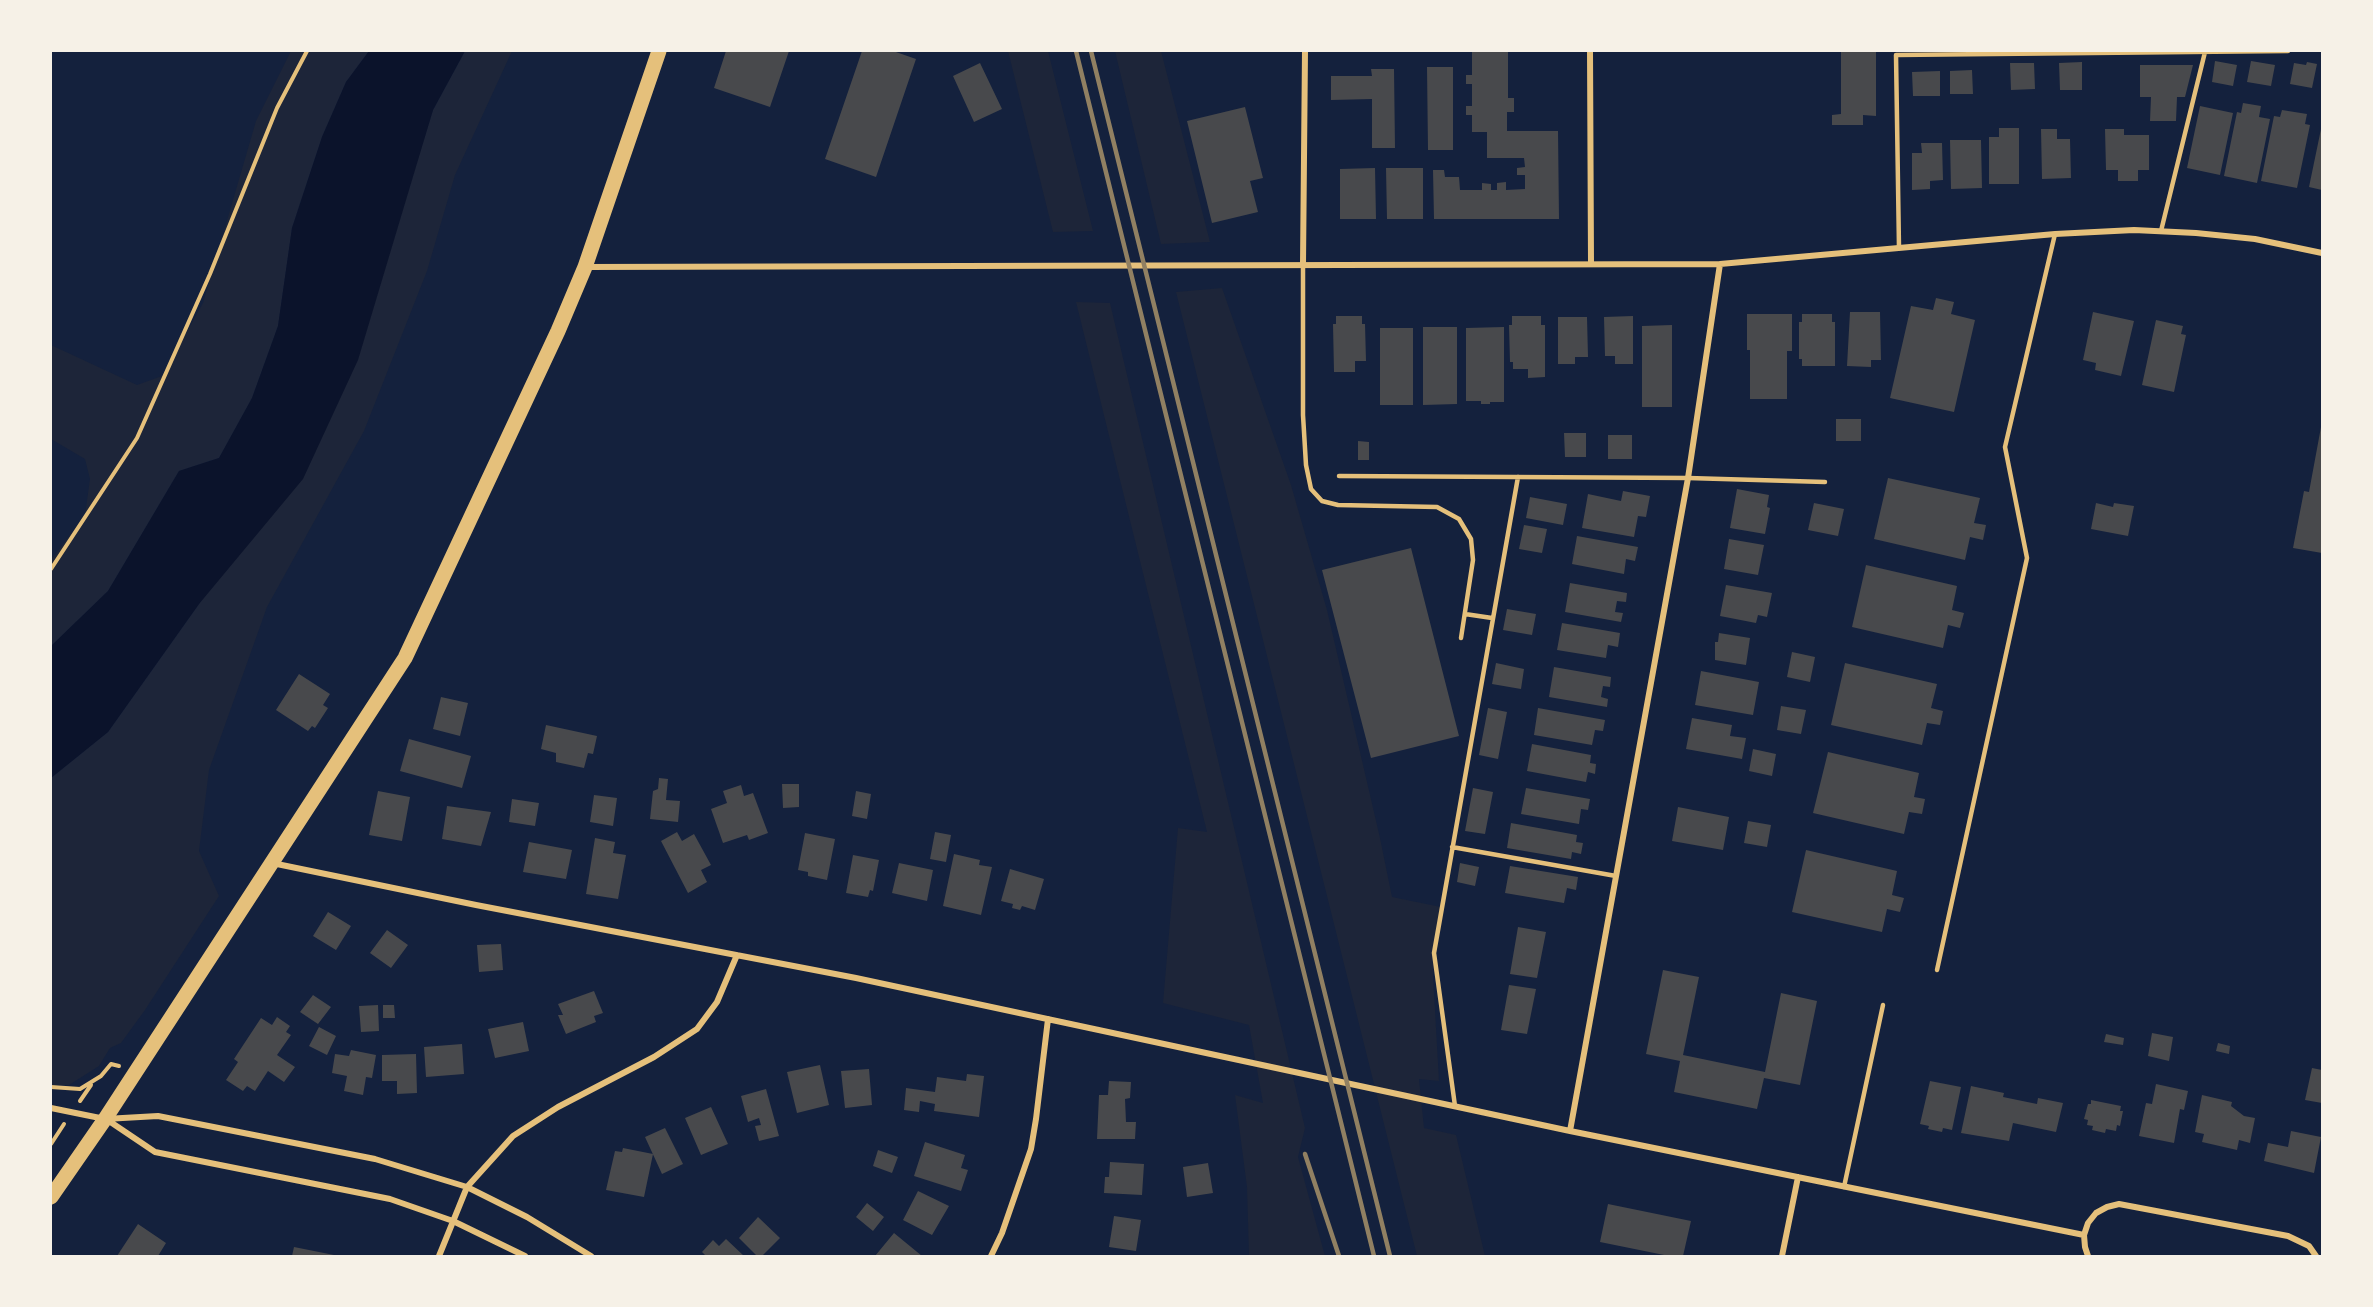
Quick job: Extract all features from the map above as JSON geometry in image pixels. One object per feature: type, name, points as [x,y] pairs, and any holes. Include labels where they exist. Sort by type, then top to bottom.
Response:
[{"type":"main road","points":[[51,1197],[105,1119],[270,863],[366,720],[409,650],[558,331],[585,267],[659,51]]},
{"type":"street","points":[[1303,264],[1305,51]]},
{"type":"street","points":[[1590,51],[1591,263]]},
{"type":"street","points":[[585,267],[1720,264],[2106,231],[2161,231],[2255,240],[2322,252]]},
{"type":"street","points":[[1570,1131],[1688,478],[1720,264]]},
{"type":"street","points":[[270,863],[488,908],[856,978],[1570,1131],[2084,1235]]},
{"type":"street","points":[[439,1256],[467,1187],[513,1136],[558,1107],[654,1057],[697,1029],[717,1002],[737,955]]},
{"type":"street","points":[[991,1256],[1016,1194],[1030,1149],[1036,1119],[1048,1019]]},
{"type":"street","points":[[51,1108],[105,1119],[159,1116],[375,1159],[467,1187],[527,1217],[591,1256]]},
{"type":"street","points":[[105,1119],[156,1152],[390,1199],[453,1221],[525,1256]]},
{"type":"street","points":[[1782,1256],[1798,1177]]},
{"type":"street","points":[[2088,1256],[2084,1235],[2088,1223],[2096,1213],[2119,1204],[2288,1236],[2309,1246],[2316,1256]]},
{"type":"lane","points":[[1899,248],[1896,55],[2288,51]]},
{"type":"lane","points":[[2161,231],[2205,52]]},
{"type":"lane","points":[[1937,970],[2027,558],[2005,447],[2055,234]]},
{"type":"lane","points":[[1303,264],[1303,415],[1306,465],[1311,489],[1322,501],[1338,505],[1437,507],[1459,519],[1471,539],[1473,560],[1461,639]]},
{"type":"lane","points":[[1339,476],[1688,478],[1825,482]]},
{"type":"lane","points":[[1455,1106],[1434,953],[1518,477]]},
{"type":"lane","points":[[1465,614],[1492,618]]},
{"type":"lane","points":[[1452,848],[1616,876]]},
{"type":"lane","points":[[1844,1187],[1883,1005]]},
{"type":"path","points":[[51,569],[137,438],[214,263],[277,108],[307,51]]},
{"type":"path","points":[[51,1087],[80,1089],[101,1076],[111,1064],[136,1071]]},
{"type":"shaded area","points":[[291,51],[369,51],[346,82],[322,137],[292,228],[278,326],[252,398],[219,458],[179,471],[108,591],[51,646],[51,560],[85,515],[90,479],[85,459],[51,439],[51,345],[137,385],[162,376],[203,303],[256,121]]},
{"type":"shaded area","points":[[369,51],[465,51],[433,110],[358,360],[303,479],[199,604],[108,732],[51,778],[51,646],[108,591],[179,471],[219,458],[252,398],[278,326],[292,228],[322,137],[346,82]]},
{"type":"shaded area","points":[[465,51],[512,51],[455,175],[427,271],[364,431],[267,607],[209,770],[199,851],[219,896],[121,1043],[110,1048],[99,1066],[69,1085],[51,1085],[51,778],[108,732],[199,604],[401,212],[433,110]]},
{"type":"shaded area","points":[[1008,51],[1048,51],[1093,231],[1053,232]]},
{"type":"shaded area","points":[[1115,51],[1161,51],[1210,242],[1161,244]]},
{"type":"shaded area","points":[[1222,288],[1291,485],[1327,610],[1392,897],[1441,907],[1433,975],[1439,1081],[1419,1079],[1424,1128],[1456,1135],[1485,1256],[1417,1256],[1176,292]]},
{"type":"shaded area","points":[[1076,302],[1110,303],[1305,1128],[1298,1157],[1325,1256],[1249,1256],[1247,1187],[1235,1095],[1263,1103],[1249,1025],[1163,1003],[1178,828],[1207,832]]},
{"type":"building","points":[[726,51],[789,51],[770,107],[714,88]]},
{"type":"building","points":[[862,51],[893,51],[916,59],[876,177],[825,159]]},
{"type":"building","points":[[1472,51],[1508,51],[1508,98],[1514,98],[1514,112],[1507,112],[1507,131],[1558,131],[1559,219],[1434,219],[1433,170],[1444,170],[1445,177],[1459,177],[1460,190],[1482,190],[1482,183],[1491,184],[1491,190],[1497,190],[1497,183],[1506,182],[1506,190],[1525,189],[1525,175],[1517,175],[1517,168],[1525,167],[1524,158],[1487,158],[1487,132],[1472,132],[1472,115],[1466,115],[1466,106],[1472,106],[1472,84],[1466,84],[1466,75],[1472,75]]},
{"type":"building","points":[[1841,51],[1876,51],[1876,116],[1863,115],[1863,125],[1832,125],[1832,115],[1841,114]]},
{"type":"building","points":[[2215,61],[2237,65],[2233,86],[2212,82]]},
{"type":"building","points":[[2251,61],[2275,65],[2271,86],[2247,82]]},
{"type":"building","points":[[2082,62],[2082,90],[2060,90],[2059,63]]},
{"type":"building","points":[[2307,62],[2317,64],[2312,88],[2290,84],[2294,63],[2306,65]]},
{"type":"building","points":[[980,63],[1002,109],[974,122],[953,76]]},
{"type":"building","points":[[2010,63],[2034,63],[2035,89],[2011,90]]},
{"type":"building","points":[[2140,65],[2193,65],[2185,97],[2177,97],[2176,121],[2150,121],[2151,97],[2140,97]]},
{"type":"building","points":[[1427,67],[1453,67],[1453,150],[1428,150]]},
{"type":"building","points":[[1371,69],[1394,69],[1395,148],[1372,148],[1372,99],[1331,100],[1331,76],[1372,76]]},
{"type":"building","points":[[1972,70],[1973,94],[1950,94],[1950,71]]},
{"type":"building","points":[[1940,71],[1940,96],[1913,96],[1912,72]]},
{"type":"building","points":[[2243,103],[2261,106],[2259,117],[2270,119],[2257,183],[2224,176],[2237,112],[2241,113]]},
{"type":"building","points":[[2200,106],[2233,113],[2220,175],[2187,168]]},
{"type":"building","points":[[1245,107],[1263,178],[1250,181],[1258,212],[1212,223],[1187,121]]},
{"type":"building","points":[[2282,110],[2307,114],[2305,124],[2310,125],[2297,188],[2261,181],[2274,116],[2280,117]]},
{"type":"building","points":[[1999,128],[2019,128],[2019,184],[1989,184],[1989,137],[1999,137]]},
{"type":"building","points":[[2041,129],[2057,129],[2057,139],[2070,139],[2071,178],[2042,179]]},
{"type":"building","points":[[2105,129],[2124,129],[2124,135],[2149,135],[2149,170],[2138,170],[2138,181],[2118,181],[2118,170],[2106,170]]},
{"type":"building","points":[[2322,129],[2322,190],[2309,187]]},
{"type":"building","points":[[1950,140],[1981,140],[1982,188],[1951,189]]},
{"type":"building","points":[[1921,143],[1942,143],[1943,180],[1930,181],[1930,189],[1912,190],[1912,153],[1922,153]]},
{"type":"building","points":[[1375,168],[1376,219],[1340,219],[1340,169]]},
{"type":"building","points":[[1386,168],[1423,168],[1423,219],[1387,219]]},
{"type":"building","points":[[1936,298],[1954,302],[1951,314],[1975,320],[1954,412],[1890,398],[1911,306],[1933,310]]},
{"type":"building","points":[[1850,312],[1880,312],[1881,360],[1871,360],[1871,367],[1847,366]]},
{"type":"building","points":[[2093,312],[2134,321],[2121,376],[2095,370],[2096,363],[2083,360]]},
{"type":"building","points":[[1747,314],[1792,314],[1792,351],[1787,351],[1787,399],[1750,399]]},
{"type":"building","points":[[1802,314],[1832,314],[1832,322],[1835,322],[1835,366],[1802,366],[1802,359],[1799,359],[1799,322],[1802,322]]},
{"type":"building","points":[[1336,316],[1362,316],[1362,324],[1365,324],[1366,361],[1355,361],[1355,372],[1334,372],[1333,324],[1336,324]]},
{"type":"building","points":[[1512,316],[1541,316],[1541,325],[1545,325],[1545,377],[1528,378],[1528,369],[1513,369],[1513,362],[1510,362],[1509,325],[1512,325]]},
{"type":"building","points":[[1633,316],[1633,364],[1615,364],[1615,356],[1605,356],[1604,317]]},
{"type":"building","points":[[1558,317],[1587,317],[1588,357],[1575,357],[1575,364],[1558,364]]},
{"type":"building","points":[[2156,320],[2183,326],[2181,334],[2186,335],[2174,392],[2142,385]]},
{"type":"building","points":[[1672,325],[1672,407],[1642,407],[1642,326]]},
{"type":"building","points":[[1423,327],[1457,327],[1457,404],[1423,405]]},
{"type":"building","points":[[1504,327],[1504,402],[1481,404],[1481,401],[1466,401],[1466,328]]},
{"type":"building","points":[[1380,328],[1413,328],[1413,405],[1380,405]]},
{"type":"building","points":[[1836,419],[1861,419],[1861,441],[1836,441]]},
{"type":"building","points":[[2321,427],[2322,553],[2293,548],[2304,491],[2309,492]]},
{"type":"building","points":[[1564,433],[1586,433],[1586,457],[1565,457]]},
{"type":"building","points":[[1608,435],[1632,435],[1632,459],[1608,459]]},
{"type":"building","points":[[1358,441],[1369,442],[1369,460],[1358,460]]},
{"type":"building","points":[[1888,478],[1980,498],[1974,523],[1986,525],[1983,540],[1970,537],[1965,560],[1874,539]]},
{"type":"building","points":[[1737,489],[1769,495],[1767,507],[1770,508],[1765,534],[1730,528]]},
{"type":"building","points":[[1623,491],[1650,496],[1646,517],[1638,516],[1634,537],[1582,528],[1588,494],[1621,501]]},
{"type":"building","points":[[1530,497],[1567,504],[1563,525],[1526,518]]},
{"type":"building","points":[[1814,503],[1844,509],[1838,536],[1808,530]]},
{"type":"building","points":[[2096,503],[2113,507],[2114,503],[2134,506],[2128,536],[2091,529]]},
{"type":"building","points":[[1524,525],[1547,529],[1542,553],[1519,549]]},
{"type":"building","points":[[1577,536],[1638,547],[1635,561],[1626,559],[1624,574],[1572,564]]},
{"type":"building","points":[[1729,539],[1764,545],[1758,575],[1724,569]]},
{"type":"building","points":[[1411,548],[1459,736],[1371,758],[1322,570]]},
{"type":"building","points":[[1866,565],[1957,586],[1952,610],[1964,613],[1960,628],[1948,625],[1943,648],[1852,627]]},
{"type":"building","points":[[1570,583],[1627,593],[1626,602],[1617,601],[1615,612],[1623,613],[1621,622],[1565,612]]},
{"type":"building","points":[[1726,585],[1772,593],[1767,617],[1758,615],[1756,623],[1720,616]]},
{"type":"building","points":[[1507,609],[1536,614],[1532,635],[1503,630]]},
{"type":"building","points":[[1562,623],[1620,633],[1618,647],[1608,645],[1606,658],[1557,650]]},
{"type":"building","points":[[1719,633],[1750,638],[1746,665],[1715,660],[1715,642],[1718,642]]},
{"type":"building","points":[[1792,652],[1815,657],[1810,682],[1787,677]]},
{"type":"building","points":[[1496,663],[1524,669],[1521,689],[1492,684]]},
{"type":"building","points":[[1845,663],[1937,684],[1931,708],[1943,711],[1940,725],[1927,723],[1922,745],[1831,725]]},
{"type":"building","points":[[1554,667],[1611,677],[1610,687],[1603,686],[1601,697],[1608,699],[1607,707],[1549,697]]},
{"type":"building","points":[[1701,671],[1759,682],[1753,715],[1695,705]]},
{"type":"building","points":[[299,674],[330,694],[323,705],[328,708],[315,728],[312,726],[308,731],[276,710]]},
{"type":"building","points":[[441,697],[468,703],[460,736],[433,729]]},
{"type":"building","points":[[1781,706],[1806,710],[1801,734],[1777,730]]},
{"type":"building","points":[[1488,708],[1507,712],[1498,759],[1479,755]]},
{"type":"building","points":[[1538,708],[1605,720],[1603,731],[1595,730],[1592,745],[1534,735]]},
{"type":"building","points":[[1692,718],[1732,725],[1730,736],[1746,738],[1742,759],[1686,749]]},
{"type":"building","points":[[546,725],[597,736],[593,754],[588,753],[584,768],[556,762],[556,753],[541,749]]},
{"type":"building","points":[[409,739],[471,756],[462,788],[400,771]]},
{"type":"building","points":[[1532,744],[1591,755],[1590,763],[1596,764],[1595,774],[1588,772],[1586,782],[1527,771]]},
{"type":"building","points":[[1753,749],[1776,754],[1772,776],[1749,771]]},
{"type":"building","points":[[1828,752],[1919,773],[1914,797],[1925,799],[1922,814],[1909,812],[1904,834],[1813,813]]},
{"type":"building","points":[[659,778],[668,779],[666,800],[680,801],[678,822],[650,819],[653,791],[658,789]]},
{"type":"building","points":[[782,784],[799,784],[799,807],[783,808]]},
{"type":"building","points":[[741,785],[744,796],[753,793],[768,833],[749,840],[747,835],[723,843],[711,809],[727,803],[723,791]]},
{"type":"building","points":[[1473,788],[1493,792],[1485,834],[1465,831]]},
{"type":"building","points":[[1526,788],[1590,799],[1588,810],[1581,809],[1579,824],[1521,814]]},
{"type":"building","points":[[378,791],[410,797],[402,841],[369,835]]},
{"type":"building","points":[[856,791],[871,794],[867,819],[852,816]]},
{"type":"building","points":[[594,795],[617,798],[613,826],[590,822]]},
{"type":"building","points":[[512,799],[539,803],[535,826],[509,822]]},
{"type":"building","points":[[447,806],[491,812],[481,846],[442,839]]},
{"type":"building","points":[[1678,807],[1729,817],[1723,850],[1672,841]]},
{"type":"building","points":[[1748,821],[1771,825],[1767,847],[1744,843]]},
{"type":"building","points":[[1511,823],[1577,835],[1576,842],[1583,843],[1581,854],[1572,852],[1571,859],[1507,848]]},
{"type":"building","points":[[677,832],[682,841],[694,834],[711,865],[701,870],[707,882],[688,893],[661,841]]},
{"type":"building","points":[[935,832],[951,835],[946,862],[930,859]]},
{"type":"building","points":[[805,833],[835,839],[827,880],[808,876],[808,872],[798,870]]},
{"type":"building","points":[[595,838],[615,842],[613,853],[626,855],[618,899],[586,894]]},
{"type":"building","points":[[529,842],[572,850],[566,879],[523,872]]},
{"type":"building","points":[[1806,850],[1897,871],[1892,895],[1904,898],[1900,912],[1887,909],[1882,932],[1792,912]]},
{"type":"building","points":[[954,854],[980,860],[979,865],[992,867],[981,915],[943,906]]},
{"type":"building","points":[[853,855],[879,860],[873,891],[870,890],[868,897],[846,893]]},
{"type":"building","points":[[899,863],[933,870],[927,901],[892,893]]},
{"type":"building","points":[[1460,863],[1479,867],[1475,886],[1457,882]]},
{"type":"building","points":[[1510,866],[1578,877],[1576,890],[1567,888],[1564,903],[1505,893]]},
{"type":"building","points":[[1010,869],[1044,879],[1035,910],[1022,906],[1020,910],[1012,908],[1013,904],[1001,901]]},
{"type":"building","points":[[328,912],[351,926],[336,950],[313,936]]},
{"type":"building","points":[[1518,927],[1546,932],[1537,978],[1510,974]]},
{"type":"building","points":[[387,930],[408,945],[391,968],[370,953]]},
{"type":"building","points":[[501,944],[503,970],[479,972],[477,945]]},
{"type":"building","points":[[1663,970],[1699,977],[1683,1055],[1765,1072],[1781,993],[1817,1001],[1800,1085],[1764,1078],[1757,1109],[1674,1092],[1680,1061],[1646,1054]]},
{"type":"building","points":[[1509,985],[1536,989],[1527,1034],[1501,1030]]},
{"type":"building","points":[[594,991],[603,1013],[594,1016],[596,1022],[566,1034],[558,1015],[563,1015],[558,1004]]},
{"type":"building","points":[[313,995],[331,1007],[318,1024],[300,1012]]},
{"type":"building","points":[[378,1005],[379,1031],[361,1032],[359,1006]]},
{"type":"building","points":[[383,1005],[394,1005],[395,1018],[383,1018]]},
{"type":"building","points":[[277,1017],[290,1026],[286,1032],[291,1035],[277,1055],[295,1067],[284,1082],[268,1071],[255,1091],[247,1086],[243,1091],[226,1080],[238,1062],[234,1059],[261,1018],[272,1025]]},
{"type":"building","points":[[523,1022],[529,1051],[495,1058],[488,1029]]},
{"type":"building","points":[[319,1027],[336,1036],[327,1055],[309,1046]]},
{"type":"building","points":[[2152,1033],[2173,1037],[2169,1061],[2148,1056]]},
{"type":"building","points":[[2106,1034],[2124,1038],[2123,1045],[2104,1042]]},
{"type":"building","points":[[2218,1043],[2230,1046],[2229,1054],[2216,1051]]},
{"type":"building","points":[[462,1044],[464,1074],[426,1077],[424,1047]]},
{"type":"building","points":[[351,1050],[376,1055],[372,1078],[366,1077],[363,1095],[344,1091],[347,1076],[332,1073],[335,1054],[349,1056]]},
{"type":"building","points":[[416,1054],[417,1093],[397,1094],[397,1081],[382,1081],[382,1055]]},
{"type":"building","points":[[820,1065],[829,1105],[797,1113],[787,1072]]},
{"type":"building","points":[[2312,1068],[2322,1070],[2322,1103],[2305,1100]]},
{"type":"building","points":[[869,1069],[872,1105],[845,1108],[841,1071]]},
{"type":"building","points":[[967,1074],[984,1076],[979,1117],[934,1111],[935,1104],[920,1101],[919,1112],[904,1110],[906,1088],[935,1092],[937,1077],[966,1081]]},
{"type":"building","points":[[1109,1081],[1131,1082],[1130,1098],[1125,1099],[1126,1122],[1136,1122],[1135,1139],[1097,1139],[1099,1095],[1108,1095]]},
{"type":"building","points":[[1930,1081],[1961,1087],[1952,1130],[1943,1128],[1942,1132],[1928,1129],[1929,1126],[1920,1124]]},
{"type":"building","points":[[2156,1084],[2188,1091],[2184,1110],[2180,1109],[2174,1143],[2139,1136],[2146,1103],[2152,1104]]},
{"type":"building","points":[[1971,1086],[2004,1093],[2003,1097],[2037,1104],[2038,1098],[2063,1103],[2056,1132],[2013,1123],[2009,1141],[1961,1133]]},
{"type":"building","points":[[766,1089],[779,1136],[759,1141],[755,1126],[761,1125],[759,1118],[748,1122],[741,1096]]},
{"type":"building","points":[[2202,1095],[2232,1102],[2231,1106],[2244,1116],[2255,1118],[2250,1143],[2239,1140],[2237,1150],[2202,1142],[2204,1134],[2195,1132]]},
{"type":"building","points":[[2091,1100],[2121,1106],[2120,1111],[2123,1111],[2120,1126],[2117,1125],[2116,1131],[2106,1129],[2105,1133],[2092,1130],[2093,1126],[2087,1125],[2088,1120],[2084,1119]]},
{"type":"building","points":[[711,1107],[728,1144],[701,1155],[685,1118]]},
{"type":"building","points":[[665,1128],[683,1164],[662,1174],[645,1137]]},
{"type":"building","points":[[2291,1131],[2321,1137],[2314,1173],[2264,1161],[2268,1143],[2288,1147]]},
{"type":"building","points":[[925,1142],[965,1155],[961,1168],[968,1170],[961,1191],[914,1176]]},
{"type":"building","points":[[623,1148],[653,1154],[644,1197],[606,1190],[615,1151],[622,1152]]},
{"type":"building","points":[[878,1150],[898,1157],[892,1173],[873,1166]]},
{"type":"building","points":[[1110,1162],[1144,1164],[1142,1195],[1104,1193],[1105,1177],[1109,1177]]},
{"type":"building","points":[[1208,1163],[1213,1193],[1187,1197],[1183,1167]]},
{"type":"building","points":[[918,1191],[949,1206],[932,1235],[903,1220]]},
{"type":"building","points":[[867,1203],[884,1217],[873,1231],[856,1217]]},
{"type":"building","points":[[1608,1204],[1691,1221],[1683,1256],[1669,1256],[1600,1242]]},
{"type":"building","points":[[1114,1216],[1141,1220],[1136,1251],[1109,1247]]},
{"type":"building","points":[[758,1217],[780,1238],[762,1256],[757,1256],[739,1238]]},
{"type":"building","points":[[138,1224],[166,1243],[158,1256],[117,1256]]},
{"type":"building","points":[[894,1233],[922,1256],[875,1256]]},
{"type":"building","points":[[726,1239],[744,1256],[706,1256],[702,1252],[713,1240],[719,1246]]},
{"type":"building","points":[[294,1247],[334,1255],[334,1256],[292,1256]]},
{"type":"railway","points":[[1076,51],[1374,1256]]},
{"type":"railway","points":[[1091,51],[1390,1256]]},
{"type":"railway","points":[[1305,1154],[1339,1256]]}]
